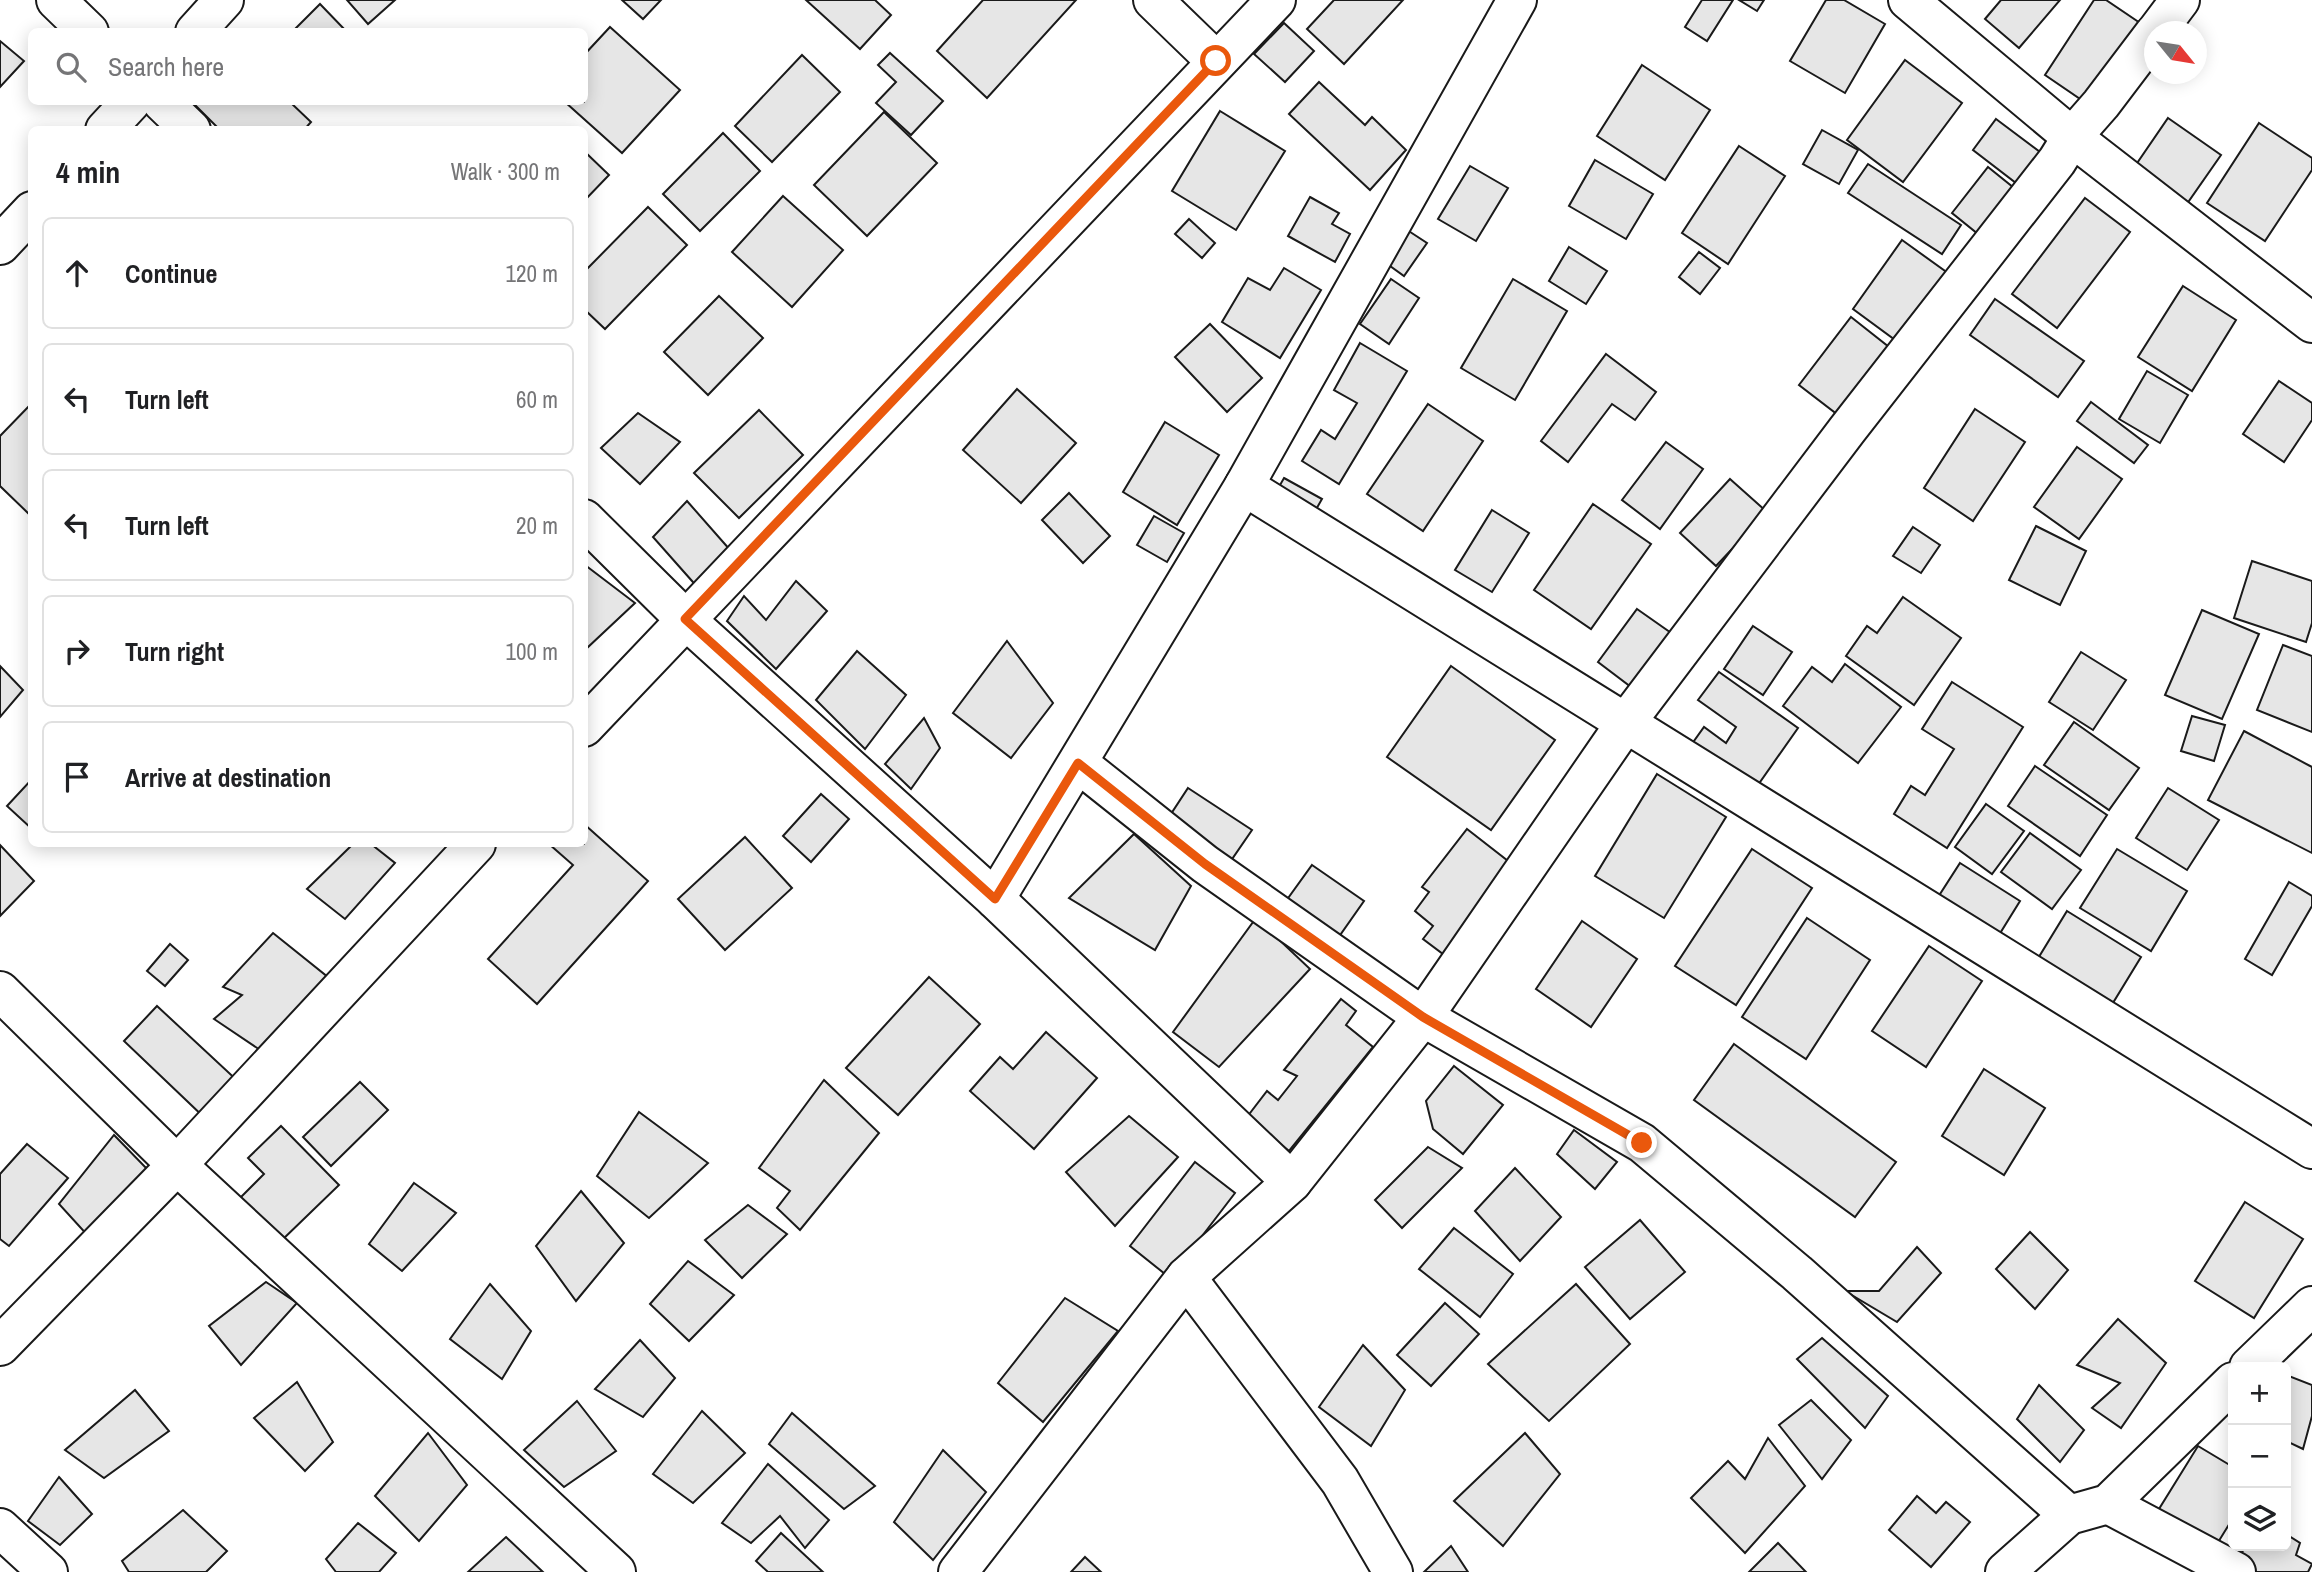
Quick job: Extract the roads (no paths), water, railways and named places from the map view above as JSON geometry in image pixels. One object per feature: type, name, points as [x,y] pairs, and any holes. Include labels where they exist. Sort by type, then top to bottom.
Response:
[{"type":"street","points":[[56,0],[85,28]]},
{"type":"street","points":[[199,28],[224,0]]},
{"type":"street","points":[[1153,0],[1216,61]]},
{"type":"street","points":[[588,723],[1276,0]]},
{"type":"street","points":[[995,899],[1244,486],[1517,0]]},
{"type":"street","points":[[1908,0],[2072,137],[2312,323]]},
{"type":"street","points":[[2164,21],[2180,0]]},
{"type":"street","points":[[958,1572],[1186,1277],[1292,1182],[1423,1017],[1627,721],[1847,430],[2144,47]]},
{"type":"street","points":[[109,126],[128,105]]},
{"type":"street","points":[[165,105],[187,126]]},
{"type":"street","points":[[0,245],[28,215]]},
{"type":"street","points":[[1244,486],[1627,721],[2312,1149]]},
{"type":"street","points":[[588,523],[685,619],[995,899],[1292,1182]]},
{"type":"street","points":[[1078,763],[1205,864],[1423,1017],[1642,1143],[1797,1273],[2069,1515]]},
{"type":"street","points":[[0,1346],[177,1166],[473,847]]},
{"type":"street","points":[[0,991],[177,1166],[617,1572]]},
{"type":"street","points":[[1186,1277],[1340,1482],[1393,1572]]},
{"type":"street","points":[[2254,1362],[2312,1306]]},
{"type":"street","points":[[2005,1572],[2069,1515],[2108,1504],[2228,1387]]},
{"type":"street","points":[[2108,1504],[2236,1572]]},
{"type":"street","points":[[0,1528],[48,1572]]}]
